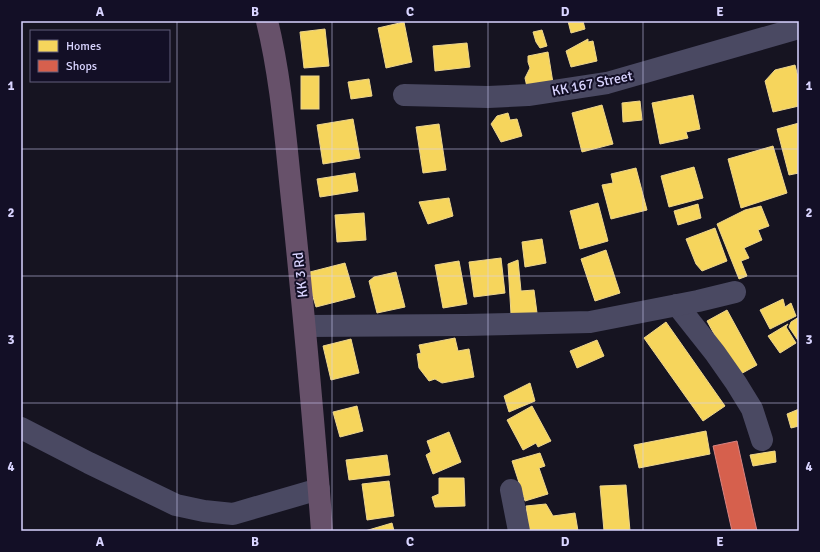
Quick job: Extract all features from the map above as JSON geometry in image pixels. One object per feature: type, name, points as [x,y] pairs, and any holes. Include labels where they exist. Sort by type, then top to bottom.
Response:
[{"type":"highway","name":"KK 3 Rd","points":[[267,21],[274,52],[305,326],[322,531]]},
{"type":"street","name":"KK 167 Street","points":[[404,95],[488,97],[520,95],[607,83],[799,28]]},
{"type":"street","points":[[305,326],[465,325],[590,322],[735,292]]},
{"type":"street","points":[[676,305],[716,353],[736,383],[752,409],[762,440]]},
{"type":"street","points":[[21,428],[176,505],[204,511],[232,514],[319,489]]},
{"type":"street","points":[[511,490],[519,531]]},
{"type":"building: Homes","points":[[568,21],[583,21],[585,29],[571,33]]},
{"type":"building: Homes","points":[[404,22],[412,62],[386,68],[378,28]]},
{"type":"building: Homes","points":[[325,29],[329,66],[304,68],[300,32]]},
{"type":"building: Homes","points":[[542,30],[547,46],[540,48],[536,42],[533,32]]},
{"type":"building: Homes","points":[[588,39],[588,42],[593,41],[597,61],[571,67],[566,51]]},
{"type":"building: Homes","points":[[467,43],[470,67],[435,71],[433,46]]},
{"type":"building: Homes","points":[[548,52],[553,83],[527,87],[525,78],[530,68],[528,56]]},
{"type":"building: Homes","points":[[795,65],[799,81],[799,106],[773,112],[765,81],[775,70]]},
{"type":"building: Homes","points":[[301,76],[319,76],[319,109],[301,109]]},
{"type":"building: Homes","points":[[369,79],[372,96],[351,99],[348,82]]},
{"type":"building: Homes","points":[[693,95],[700,129],[686,132],[688,138],[660,144],[652,103]]},
{"type":"building: Homes","points":[[640,101],[642,120],[623,122],[622,103]]},
{"type":"building: Homes","points":[[602,105],[613,144],[582,152],[572,113]]},
{"type":"building: Homes","points":[[508,113],[510,120],[517,119],[522,136],[501,142],[491,124],[497,116]]},
{"type":"building: Homes","points":[[353,119],[360,158],[323,164],[317,125]]},
{"type":"building: Homes","points":[[799,123],[799,173],[789,175],[777,129]]},
{"type":"building: Homes","points":[[439,124],[446,170],[423,173],[416,127]]},
{"type":"building: Homes","points":[[773,146],[787,193],[741,208],[728,159]]},
{"type":"building: Homes","points":[[694,167],[703,198],[669,207],[661,176]]},
{"type":"building: Homes","points":[[636,168],[647,210],[611,219],[602,185],[613,183],[611,174]]},
{"type":"building: Homes","points":[[355,173],[358,191],[320,197],[317,179]]},
{"type":"building: Homes","points":[[449,198],[453,216],[428,224],[419,202]]},
{"type":"building: Homes","points":[[598,203],[608,241],[580,249],[570,211]]},
{"type":"building: Homes","points":[[698,204],[701,218],[678,225],[674,211]]},
{"type":"building: Homes","points":[[761,206],[769,226],[758,230],[762,240],[744,248],[749,258],[741,261],[747,276],[739,279],[717,224],[745,210]]},
{"type":"building: Homes","points":[[364,213],[366,240],[337,242],[335,215]]},
{"type":"building: Homes","points":[[715,228],[727,261],[702,271],[696,264],[686,239]]},
{"type":"building: Homes","points":[[542,239],[546,263],[525,267],[522,242]]},
{"type":"building: Homes","points":[[606,250],[620,293],[595,301],[581,259]]},
{"type":"building: Homes","points":[[501,258],[505,293],[474,297],[469,262]]},
{"type":"building: Homes","points":[[518,260],[521,291],[534,290],[537,313],[511,314],[508,264]]},
{"type":"building: Homes","points":[[459,261],[467,304],[443,308],[435,265]]},
{"type":"building: Homes","points":[[345,263],[355,297],[316,307],[306,273]]},
{"type":"building: Homes","points":[[396,272],[405,307],[377,313],[369,281],[374,277]]},
{"type":"building: Homes","points":[[783,299],[785,307],[791,303],[796,316],[770,329],[760,310]]},
{"type":"building: Homes","points":[[727,310],[757,365],[737,376],[707,321]]},
{"type":"building: Homes","points":[[799,317],[799,342],[789,327],[791,322]]},
{"type":"building: Homes","points":[[666,322],[725,406],[703,421],[644,338]]},
{"type":"building: Homes","points":[[788,324],[786,327],[796,343],[780,353],[768,336]]},
{"type":"building: Homes","points":[[455,338],[458,351],[469,349],[474,377],[442,383],[435,379],[429,381],[419,368],[417,354],[421,353],[419,345]]},
{"type":"building: Homes","points":[[351,339],[359,373],[331,380],[323,346]]},
{"type":"building: Homes","points":[[597,340],[604,356],[577,368],[570,351]]},
{"type":"building: Homes","points":[[530,383],[535,401],[509,412],[504,396]]},
{"type":"building: Homes","points":[[357,406],[363,431],[340,437],[333,412]]},
{"type":"building: Homes","points":[[532,406],[551,441],[538,447],[536,443],[523,450],[507,420]]},
{"type":"building: Homes","points":[[799,409],[799,426],[791,428],[787,414]]},
{"type":"building: Homes","points":[[706,431],[710,454],[639,468],[634,445]]},
{"type":"building: Homes","points":[[449,432],[461,462],[433,474],[426,455],[431,452],[427,441]]},
{"type":"building: Homes","points":[[775,451],[776,462],[753,466],[750,455]]},
{"type":"building: Homes","points":[[540,453],[545,466],[539,468],[548,494],[525,501],[512,461]]},
{"type":"building: Homes","points":[[387,455],[390,475],[349,480],[346,460]]},
{"type":"building: Homes","points":[[439,478],[464,478],[465,506],[435,507],[432,497],[439,494]]},
{"type":"building: Homes","points":[[389,481],[394,516],[367,520],[362,484]]},
{"type":"building: Homes","points":[[626,485],[630,531],[604,531],[600,486]]},
{"type":"building: Homes","points":[[546,504],[553,516],[575,513],[578,531],[529,531],[526,506]]},
{"type":"building: Homes","points":[[392,523],[394,531],[365,531]]},
{"type":"building: Shops","points":[[737,441],[757,531],[732,531],[713,446]]}]
